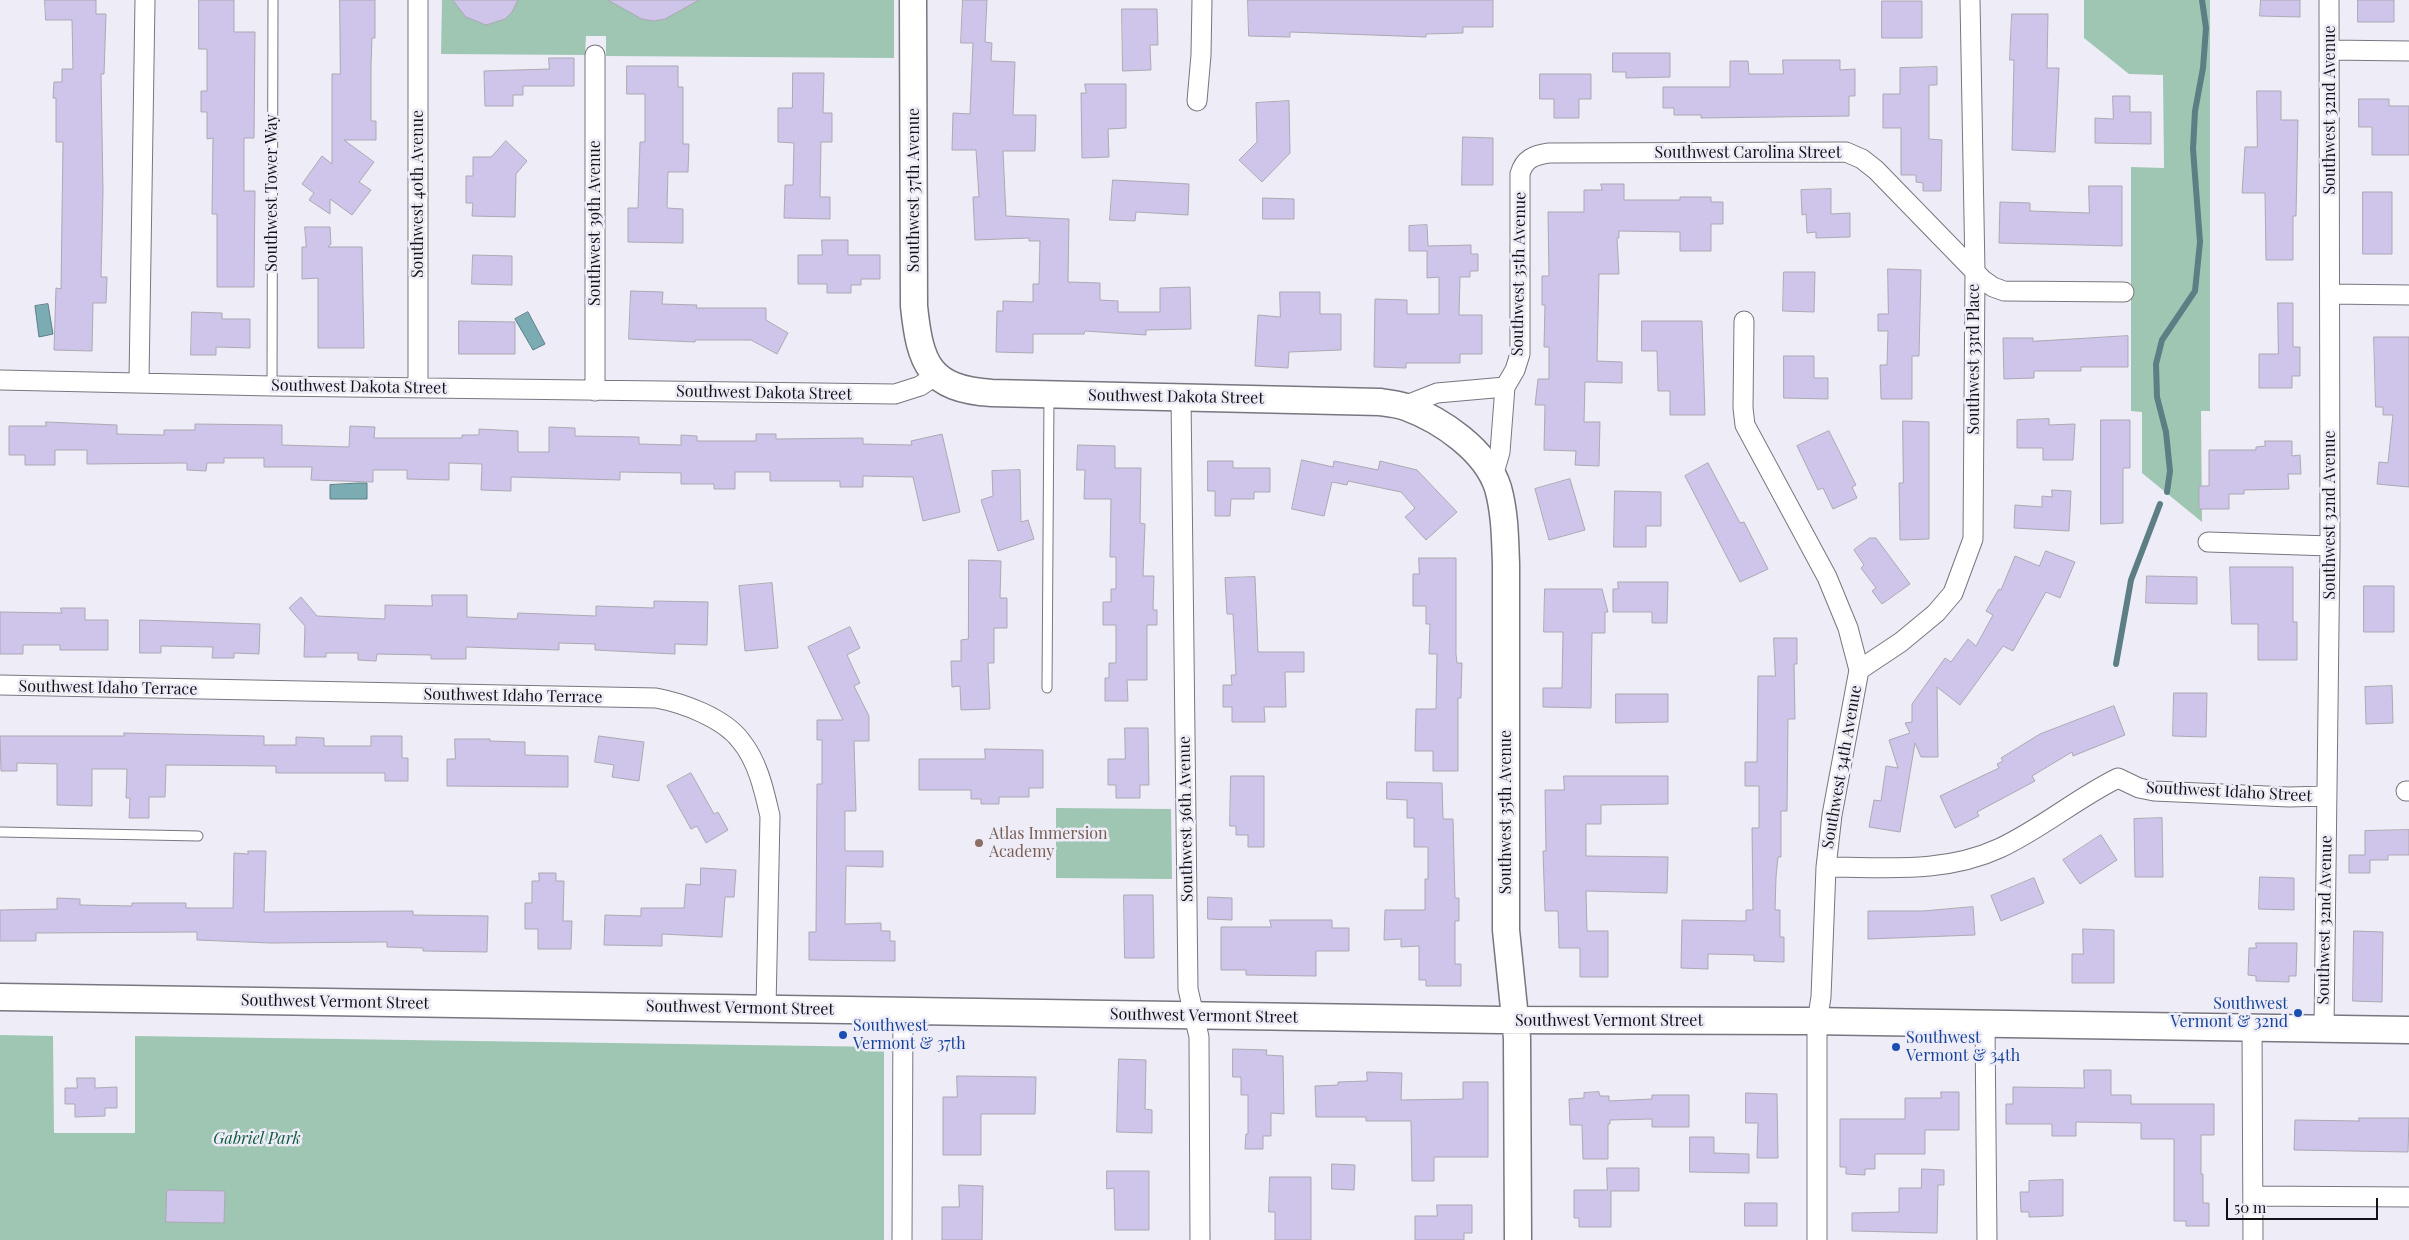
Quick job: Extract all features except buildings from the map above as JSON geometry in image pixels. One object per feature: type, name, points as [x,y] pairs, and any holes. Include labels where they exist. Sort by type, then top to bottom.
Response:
[{"type":"main road","name":"Southwest 37th Avenue","points":[[913,0],[914,306],[923,357],[935,376]]},
{"type":"main road","name":"Southwest Dakota Street","points":[[935,376],[952,386],[978,392],[1049,396],[1343,400],[1380,402],[1404,406],[1438,423],[1471,448],[1483,460],[1493,476]]},
{"type":"main road","name":"Southwest 35th Avenue","points":[[1493,476],[1503,509],[1505,537],[1506,930],[1517,1038],[1518,1240]]},
{"type":"main road","name":"Southwest Vermont Street","points":[[0,997],[1194,1016],[2409,1030]]},
{"type":"street","points":[[139,381],[145,0]]},
{"type":"street","name":"Southwest 40th Avenue","points":[[418,0],[418,387]]},
{"type":"street","points":[[1197,101],[1202,55],[1202,0]]},
{"type":"street","name":"Southwest 33rd Place","points":[[1859,670],[1901,642],[1936,613],[1953,593],[1973,539],[1975,272],[1970,0]]},
{"type":"street","name":"Southwest 32nd Avenue","points":[[2324,1029],[2330,546],[2330,0]]},
{"type":"street","points":[[2330,50],[2409,51]]},
{"type":"street","name":"Southwest 39th Avenue","points":[[595,55],[595,391]]},
{"type":"street","name":"Southwest Carolina Street","points":[[1528,160],[1536,155],[1549,153],[1846,152],[1862,159],[1876,170],[1975,272],[1993,287],[2004,291],[2124,292]]},
{"type":"street","name":"Southwest 35th Avenue","points":[[1493,476],[1500,452],[1505,387],[1515,370],[1520,354],[1520,185],[1523,165],[1528,160]]},
{"type":"street","points":[[2330,294],[2409,294]]},
{"type":"street","name":"Southwest 34th Avenue","points":[[1744,321],[1743,408],[1745,425],[1827,577],[1848,628],[1859,670],[1832,815],[1826,867],[1821,996],[1818,1022],[1818,1240]]},
{"type":"street","name":"Southwest Dakota Street","points":[[0,380],[139,381],[272,386],[895,394],[920,386],[935,376]]},
{"type":"street","points":[[1404,406],[1438,394],[1505,387]]},
{"type":"street","name":"Southwest 36th Avenue","points":[[1181,397],[1188,989],[1199,1037],[1200,1240]]},
{"type":"street","points":[[2208,542],[2330,546]]},
{"type":"street","name":"Southwest Idaho Terrace","points":[[0,685],[656,698],[700,712],[741,740],[755,764],[764,789],[770,816],[766,1008]]},
{"type":"street","name":"Southwest Idaho Street","points":[[1826,867],[1919,868],[1938,867],[1969,860],[2000,848],[2024,835],[2118,778],[2139,788],[2154,791],[2289,797],[2327,796]]},
{"type":"street","points":[[902,1240],[904,1011]]},
{"type":"street","points":[[1985,1025],[1986,1240]]},
{"type":"street","points":[[2252,1028],[2253,1240]]},
{"type":"street","points":[[2254,1196],[2409,1197]]},
{"type":"lane","name":"Southwest Tower Way","points":[[272,386],[273,0]]},
{"type":"lane","points":[[1047,688],[1049,396]]},
{"type":"lane","points":[[0,832],[198,836]]},
{"type":"green space","points":[[442,0],[894,0],[894,58],[606,56],[606,36],[586,36],[585,55],[441,54]]},
{"type":"green space","points":[[2084,0],[2210,0],[2210,411],[2201,411],[2202,522],[2142,473],[2142,412],[2131,411],[2131,167],[2164,168],[2163,75],[2129,74],[2084,38]]},
{"type":"green space","points":[[1056,808],[1171,809],[1172,879],[1056,878]]},
{"type":"green space","name":"Gabriel Park","points":[[0,1035],[53,1036],[54,1133],[135,1133],[135,1036],[884,1047],[884,1240],[0,1240]]},
{"type":"water","points":[[48,304],[53,334],[39,337],[35,306]]},
{"type":"water","points":[[528,312],[545,344],[533,350],[515,319]]},
{"type":"water","points":[[367,483],[367,499],[330,499],[330,485]]},
{"type":"waterway","points":[[2167,492],[2170,471],[2166,432],[2157,397],[2156,364],[2162,340],[2195,291],[2200,242],[2193,149],[2195,111],[2203,68],[2206,28],[2202,0]]},
{"type":"waterway","points":[[2116,664],[2131,580],[2160,504]]},
{"type":"place","name":"Atlas Immersion Academy","points":[[979,843]]},
{"type":"place","name":"Southwest Vermont & 32nd","points":[[2298,1013]]},
{"type":"place","name":"Southwest Vermont & 37th","points":[[843,1035]]},
{"type":"place","name":"Southwest Vermont & 34th","points":[[1896,1047]]}]
